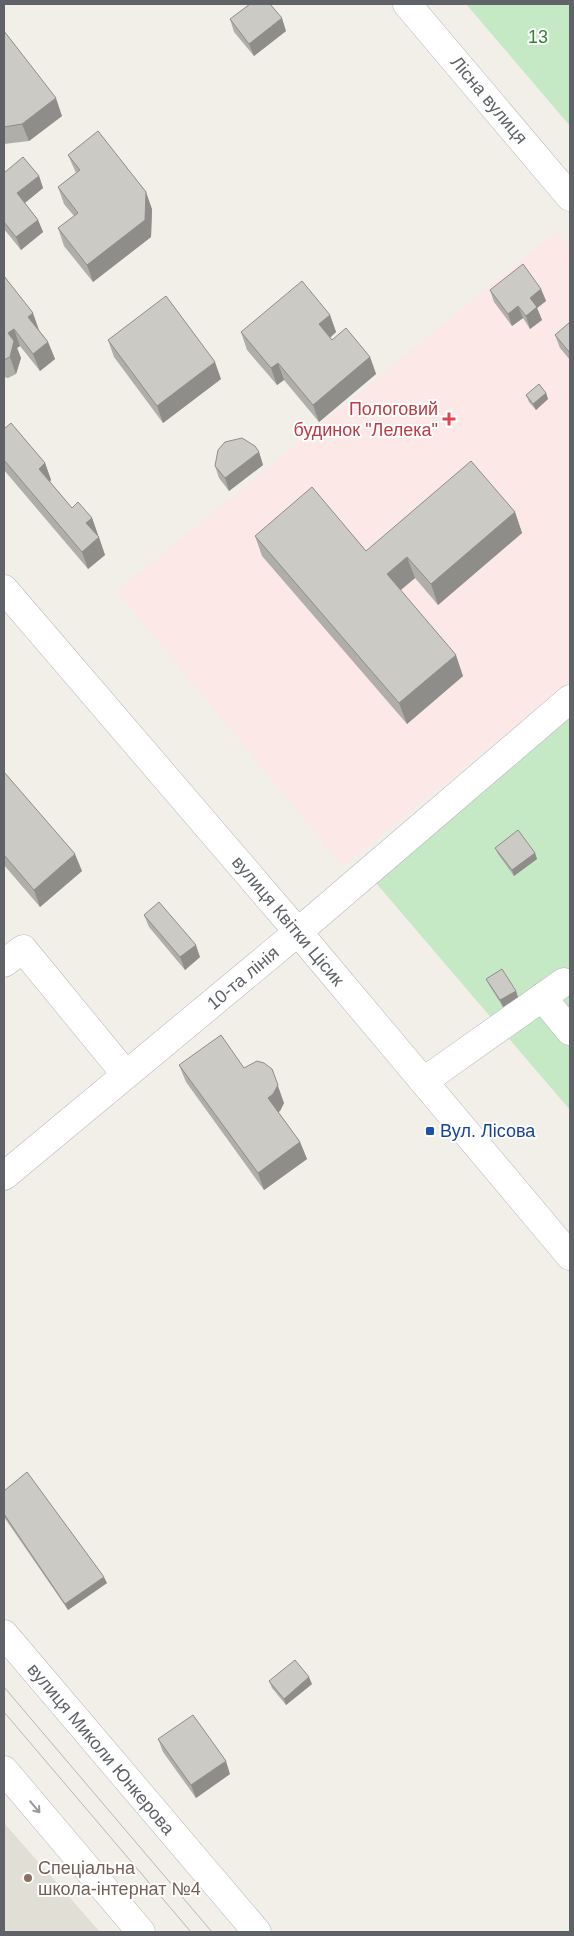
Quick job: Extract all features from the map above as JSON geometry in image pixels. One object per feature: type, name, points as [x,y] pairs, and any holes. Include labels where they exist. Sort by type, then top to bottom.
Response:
[{"type":"street","name":"Лісна вулиця","points":[[407,4],[570,196]]},
{"type":"street","name":"вулиця Квітки Цісик","points":[[4,589],[298,932],[570,1256]]},
{"type":"street","name":"10-та лінія","points":[[4,1176],[298,932],[570,699]]},
{"type":"street","points":[[4,963],[23,949],[123,1071]]},
{"type":"street","points":[[424,1081],[553,989],[570,1031]]},
{"type":"street","name":"вулиця Миколи Юнкерова","points":[[4,1634],[257,1932]]},
{"type":"street","points":[[4,1770],[141,1932]]},
{"type":"shaded area","name":"Пологовий будинок \"Лелека\"","points":[[557,231],[570,247],[570,681],[343,866],[117,591]]},
{"type":"shaded area","name":"Спеціальна школа-інтернат №4","points":[[4,1823],[100,1932],[4,1932]]},
{"type":"green space","name":"13","points":[[466,4],[570,4],[570,126]]},
{"type":"green space","points":[[570,718],[570,1110],[376,883]]},
{"type":"building","points":[[250,4],[270,4],[282,18],[249,44],[230,19]]},
{"type":"building","points":[[4,31],[56,98],[22,124],[4,127]]},
{"type":"building","points":[[98,131],[146,192],[145,220],[87,265],[58,228],[78,213],[58,187],[80,170],[68,155]]},
{"type":"building","points":[[23,157],[39,176],[17,193],[38,220],[16,237],[4,222],[4,173]]},
{"type":"building","points":[[523,264],[541,289],[530,298],[537,307],[526,316],[518,306],[508,314],[490,290]]},
{"type":"building","points":[[4,276],[33,313],[28,317],[48,342],[33,354],[14,329],[8,333],[14,341],[10,357],[4,360]]},
{"type":"building","points":[[302,281],[330,315],[319,324],[332,340],[346,328],[370,357],[313,405],[278,363],[271,368],[241,332]]},
{"type":"building","points":[[166,296],[215,362],[157,406],[108,340]]},
{"type":"building","points":[[570,322],[570,353],[555,335]]},
{"type":"building","points":[[539,384],[546,393],[533,404],[526,395]]},
{"type":"building","points":[[11,423],[45,463],[39,469],[72,508],[78,502],[92,518],[86,523],[99,537],[82,552],[4,460],[4,429]]},
{"type":"building","points":[[242,438],[255,446],[259,452],[225,478],[215,466],[218,450],[225,442]]},
{"type":"building","points":[[471,461],[515,512],[431,584],[407,557],[387,574],[456,655],[399,703],[255,536],[312,487],[366,551]]},
{"type":"building","points":[[4,772],[75,854],[34,890],[4,855]]},
{"type":"building","points":[[518,830],[535,853],[512,870],[495,848]]},
{"type":"building","points":[[159,902],[196,945],[180,957],[144,915]]},
{"type":"building","points":[[502,969],[516,991],[500,1000],[486,979]]},
{"type":"building","points":[[221,1035],[244,1068],[257,1061],[264,1063],[272,1069],[278,1085],[273,1094],[268,1098],[300,1142],[258,1173],[179,1065]]},
{"type":"building","points":[[27,1472],[104,1577],[65,1604],[4,1514],[4,1491]]},
{"type":"building","points":[[295,1660],[309,1677],[284,1699],[269,1681]]},
{"type":"building","points":[[193,1715],[226,1761],[191,1785],[158,1739]]},
{"type":"tram line","points":[[4,1687],[212,1932]]},
{"type":"tram line","points":[[4,1712],[191,1932]]},
{"type":"place","name":"Пологовий будинок \"Лелека\"","points":[[449,419]]},
{"type":"place","name":"Вул. Лісова","points":[[430,1131]]},
{"type":"place","name":"Спеціальна школа-інтернат №4","points":[[28,1878]]}]
